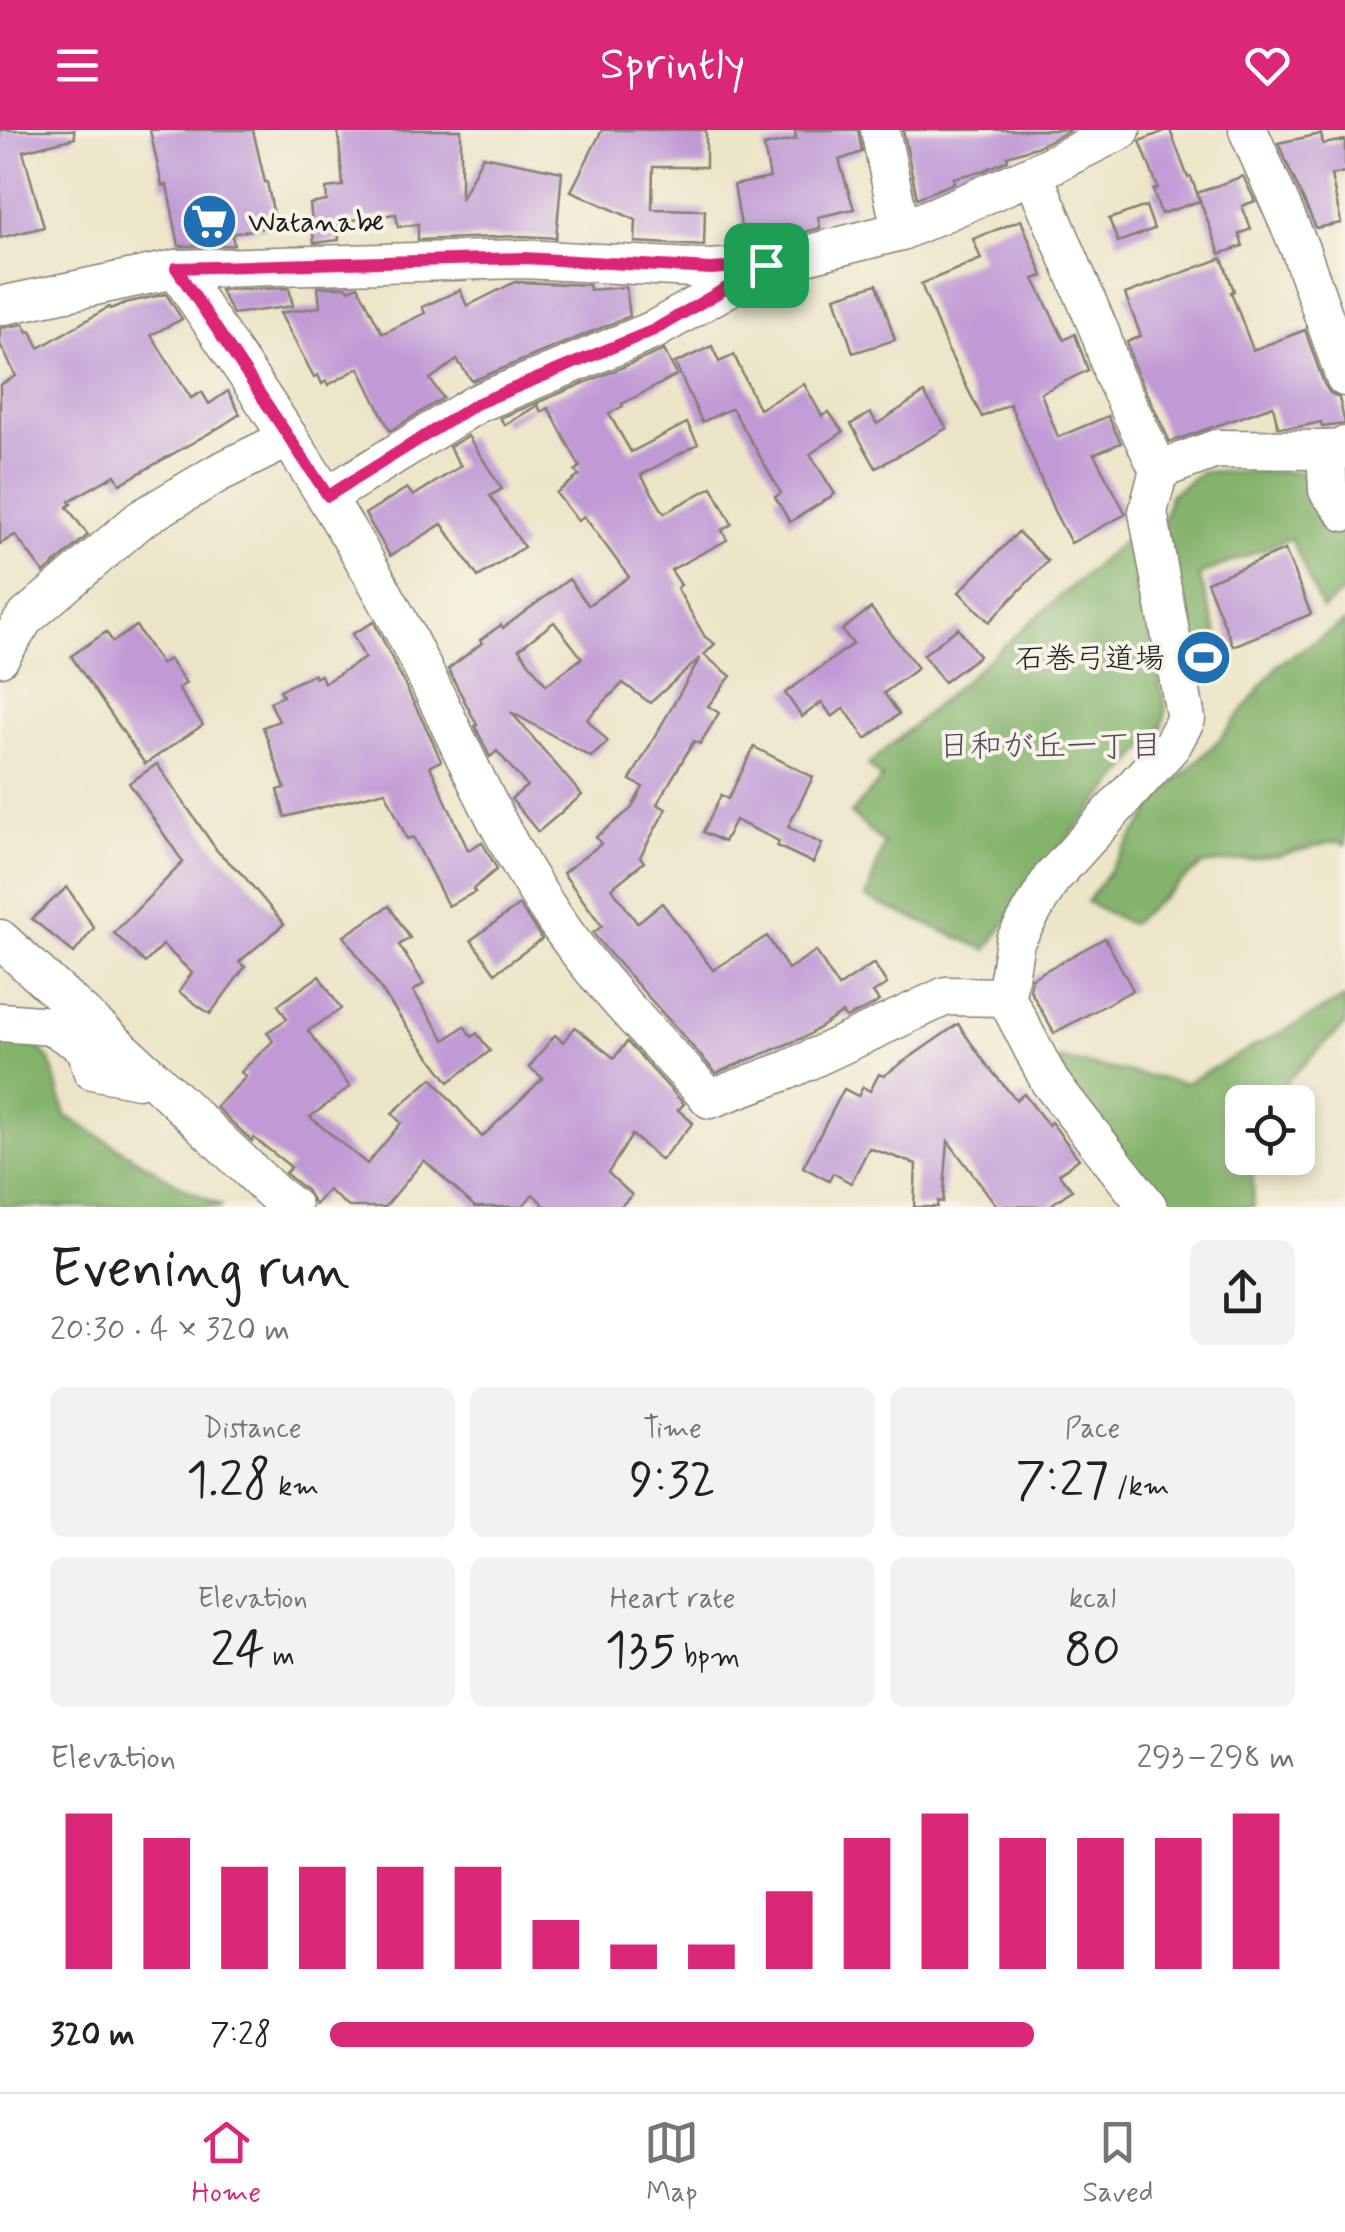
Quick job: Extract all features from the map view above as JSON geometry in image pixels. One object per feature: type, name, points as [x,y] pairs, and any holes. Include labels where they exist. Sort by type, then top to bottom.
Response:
[{"type":"street","points":[[880,130],[901,231]]},
{"type":"street","points":[[0,306],[176,268],[524,258],[711,269],[766,265],[901,231],[1033,174],[1120,130]]},
{"type":"street","points":[[1248,130],[1300,249],[1345,377]]},
{"type":"street","points":[[1033,174],[1101,335],[1113,374],[1159,470],[1148,512],[1186,719],[1172,745],[1051,879],[1015,941],[1006,997],[1050,1082],[1148,1207]]},
{"type":"street","points":[[328,496],[476,404],[654,330],[766,265]]},
{"type":"street","points":[[176,268],[328,496],[392,609],[468,765],[528,875],[569,940],[710,1099],[788,1070],[946,996],[1006,997]]},
{"type":"street","points":[[0,658],[24,619],[142,519],[218,473],[289,438]]},
{"type":"street","points":[[1159,470],[1216,449],[1335,448],[1328,490],[1345,512]]},
{"type":"street","points":[[0,939],[96,1041],[292,1207]]},
{"type":"street","points":[[0,1022],[52,1026],[96,1041]]},
{"type":"street","points":[[96,1041],[92,1070],[138,1079]]},
{"type":"green space","points":[[1203,471],[1304,472],[1322,524],[1345,540],[1345,591],[1322,609],[1291,538],[1199,575],[1220,643],[1188,647],[1163,522],[1170,495]]},
{"type":"green space","points":[[1129,536],[1166,712],[1162,727],[1034,878],[987,950],[866,898],[884,844],[851,814],[882,778],[868,765]]},
{"type":"green space","points":[[1345,622],[1345,845],[1337,841],[1277,856],[1202,865],[1130,924],[1087,902],[1164,793],[1220,739],[1279,664]]},
{"type":"green space","points":[[1345,998],[1345,1025],[1284,1085],[1225,1085],[1225,1175],[1252,1175],[1254,1207],[1161,1207],[1063,1082],[1060,1059],[1185,1083]]},
{"type":"green space","points":[[0,1010],[50,1060],[66,1116],[223,1207],[0,1207]]},
{"type":"building","points":[[0,130],[74,130],[75,138],[23,151],[44,227],[0,238]]},
{"type":"building","points":[[150,130],[253,130],[276,225],[232,234],[234,245],[179,246],[167,185],[162,186]]},
{"type":"building","points":[[338,130],[461,130],[461,199],[483,156],[562,172],[556,238],[418,240],[418,224],[398,227],[396,214],[337,222],[339,240],[314,243],[310,204],[327,201],[326,188],[343,186]]},
{"type":"building","points":[[602,130],[706,130],[706,167],[653,167],[652,209],[705,210],[704,246],[635,242],[636,220],[571,191]]},
{"type":"building","points":[[795,130],[858,130],[862,152],[839,160],[854,209],[818,217],[820,228],[764,242],[762,233],[756,230],[742,232],[734,185],[770,178],[764,146],[796,139]]},
{"type":"building","points":[[903,130],[1071,130],[1007,156],[1008,160],[983,171],[953,178],[954,183],[917,198]]},
{"type":"building","points":[[1167,130],[1200,201],[1161,214],[1153,190],[1158,188],[1140,141]]},
{"type":"building","points":[[1321,134],[1323,144],[1345,140],[1345,172],[1331,175],[1341,223],[1316,228],[1278,143]]},
{"type":"building","points":[[1243,176],[1255,201],[1242,206],[1251,229],[1239,234],[1243,246],[1220,254],[1197,193]]},
{"type":"building","points":[[1146,206],[1154,229],[1118,242],[1109,219]]},
{"type":"building","points":[[1021,220],[1043,276],[1034,279],[1064,340],[1075,334],[1088,370],[1041,393],[1058,437],[1108,416],[1121,443],[1094,454],[1126,514],[1071,543],[1010,404],[982,417],[947,348],[921,284],[981,259],[973,239]]},
{"type":"building","points":[[1222,258],[1253,350],[1305,330],[1324,384],[1339,398],[1345,424],[1322,427],[1321,422],[1278,427],[1273,406],[1170,442],[1134,366],[1127,342],[1141,336],[1125,294]]},
{"type":"building","points":[[515,282],[589,285],[590,290],[626,287],[630,316],[472,381],[457,360],[430,379],[443,398],[390,431],[359,368],[328,385],[326,381],[322,384],[318,375],[314,377],[280,313],[320,307],[318,287],[349,290],[358,286],[382,333],[425,313],[422,307],[460,290],[467,306]]},
{"type":"building","points":[[877,284],[895,340],[853,353],[835,297]]},
{"type":"building","points":[[289,288],[293,306],[233,314],[220,290]]},
{"type":"building","points":[[166,294],[182,319],[151,335],[191,398],[202,392],[209,404],[228,391],[240,414],[120,484],[115,475],[69,501],[67,507],[88,535],[44,573],[15,535],[0,544],[0,385],[16,376],[0,344],[0,328],[24,324],[39,348],[109,307]]},
{"type":"building","points":[[712,346],[719,362],[734,355],[759,409],[804,384],[822,416],[829,412],[843,432],[810,454],[835,494],[790,522],[775,497],[781,493],[732,408],[702,422],[675,363]]},
{"type":"building","points":[[664,350],[677,375],[609,414],[631,452],[687,423],[698,444],[641,475],[664,513],[712,487],[732,524],[722,530],[727,540],[671,570],[705,637],[715,644],[704,655],[731,676],[708,706],[719,713],[700,744],[694,741],[657,804],[666,809],[640,857],[644,862],[612,888],[637,923],[662,903],[713,970],[767,936],[788,969],[816,951],[838,987],[874,963],[887,984],[873,993],[879,1001],[872,1006],[846,1018],[842,1013],[805,1037],[716,1073],[593,933],[602,926],[563,873],[601,844],[596,837],[631,809],[643,787],[630,780],[700,658],[650,703],[623,683],[587,719],[608,742],[591,757],[511,712],[582,795],[538,832],[511,799],[527,786],[497,751],[490,757],[448,669],[482,643],[480,640],[501,625],[503,628],[569,579],[588,605],[629,577],[584,516],[578,521],[556,493],[579,476],[575,471],[580,467],[548,408],[541,412],[538,405],[505,425],[500,418]],"holes":[[[554,622],[582,658],[546,685],[519,649]]]},
{"type":"building","points":[[924,393],[947,428],[876,468],[851,424],[871,413],[877,424]]},
{"type":"building","points":[[468,436],[502,489],[490,496],[524,547],[478,577],[442,524],[390,556],[365,514],[407,488],[413,496],[461,466],[449,447]]},
{"type":"building","points":[[1018,532],[1048,561],[989,622],[959,592]]},
{"type":"building","points":[[1285,550],[1311,614],[1233,646],[1207,582]]},
{"type":"building","points":[[871,608],[918,668],[884,693],[899,714],[866,739],[844,708],[832,717],[822,702],[802,717],[785,693],[853,644],[842,630]]},
{"type":"building","points":[[374,622],[441,761],[430,766],[468,850],[482,842],[497,869],[473,889],[475,892],[448,906],[413,837],[407,839],[385,791],[285,817],[278,790],[285,788],[263,727],[279,721],[270,702],[283,696],[280,690],[314,674],[315,678],[321,675],[324,683],[365,658],[352,634]]},
{"type":"building","points":[[136,626],[161,664],[169,659],[186,683],[178,689],[203,725],[145,764],[71,656],[106,632],[113,642]]},
{"type":"building","points":[[958,628],[979,656],[944,682],[923,655]]},
{"type":"building","points":[[754,747],[813,777],[788,827],[822,844],[813,863],[735,820],[724,842],[703,832],[721,795],[728,799]]},
{"type":"building","points":[[157,764],[218,852],[284,924],[239,962],[245,967],[210,1014],[179,992],[192,973],[163,945],[145,963],[114,933],[183,862],[129,783]]},
{"type":"building","points":[[67,887],[94,928],[74,953],[32,919]]},
{"type":"building","points":[[519,905],[542,939],[495,973],[471,940]]},
{"type":"building","points":[[389,906],[410,938],[399,945],[424,984],[413,991],[445,1040],[464,1026],[472,1037],[477,1033],[490,1051],[449,1082],[344,936]]},
{"type":"building","points":[[1105,938],[1133,990],[1054,1033],[1030,990],[1032,978]]},
{"type":"building","points":[[319,976],[341,1009],[308,1031],[350,1087],[310,1117],[367,1164],[401,1123],[392,1113],[432,1078],[482,1137],[543,1078],[529,1067],[555,1035],[563,1042],[575,1027],[614,1058],[627,1042],[684,1104],[678,1110],[693,1123],[661,1160],[632,1135],[608,1173],[632,1195],[620,1207],[546,1207],[533,1194],[522,1207],[475,1207],[424,1160],[385,1207],[349,1207],[328,1190],[315,1205],[306,1190],[285,1173],[291,1167],[254,1138],[252,1141],[216,1107],[246,1077],[241,1072],[273,1041],[267,1032],[287,1019],[278,1005]]},
{"type":"building","points":[[958,1024],[1016,1100],[1024,1094],[1079,1159],[1059,1174],[1072,1190],[1048,1207],[997,1206],[948,1141],[943,1202],[938,1201],[937,1207],[914,1207],[916,1164],[869,1148],[851,1183],[833,1173],[829,1181],[803,1167],[844,1089],[858,1096],[863,1087],[870,1091],[879,1074],[883,1076]]},
{"type":"place","name":"Watanabe","points":[[209,221]]},
{"type":"place","name":"石巻弓道場","points":[[1204,658]]},
{"type":"district","name":"日和が丘一丁目","points":[[1050,745]]},
{"type":"route","points":[[524,258],[711,269],[766,265],[654,330],[476,404],[328,496],[176,268],[524,258]]}]
